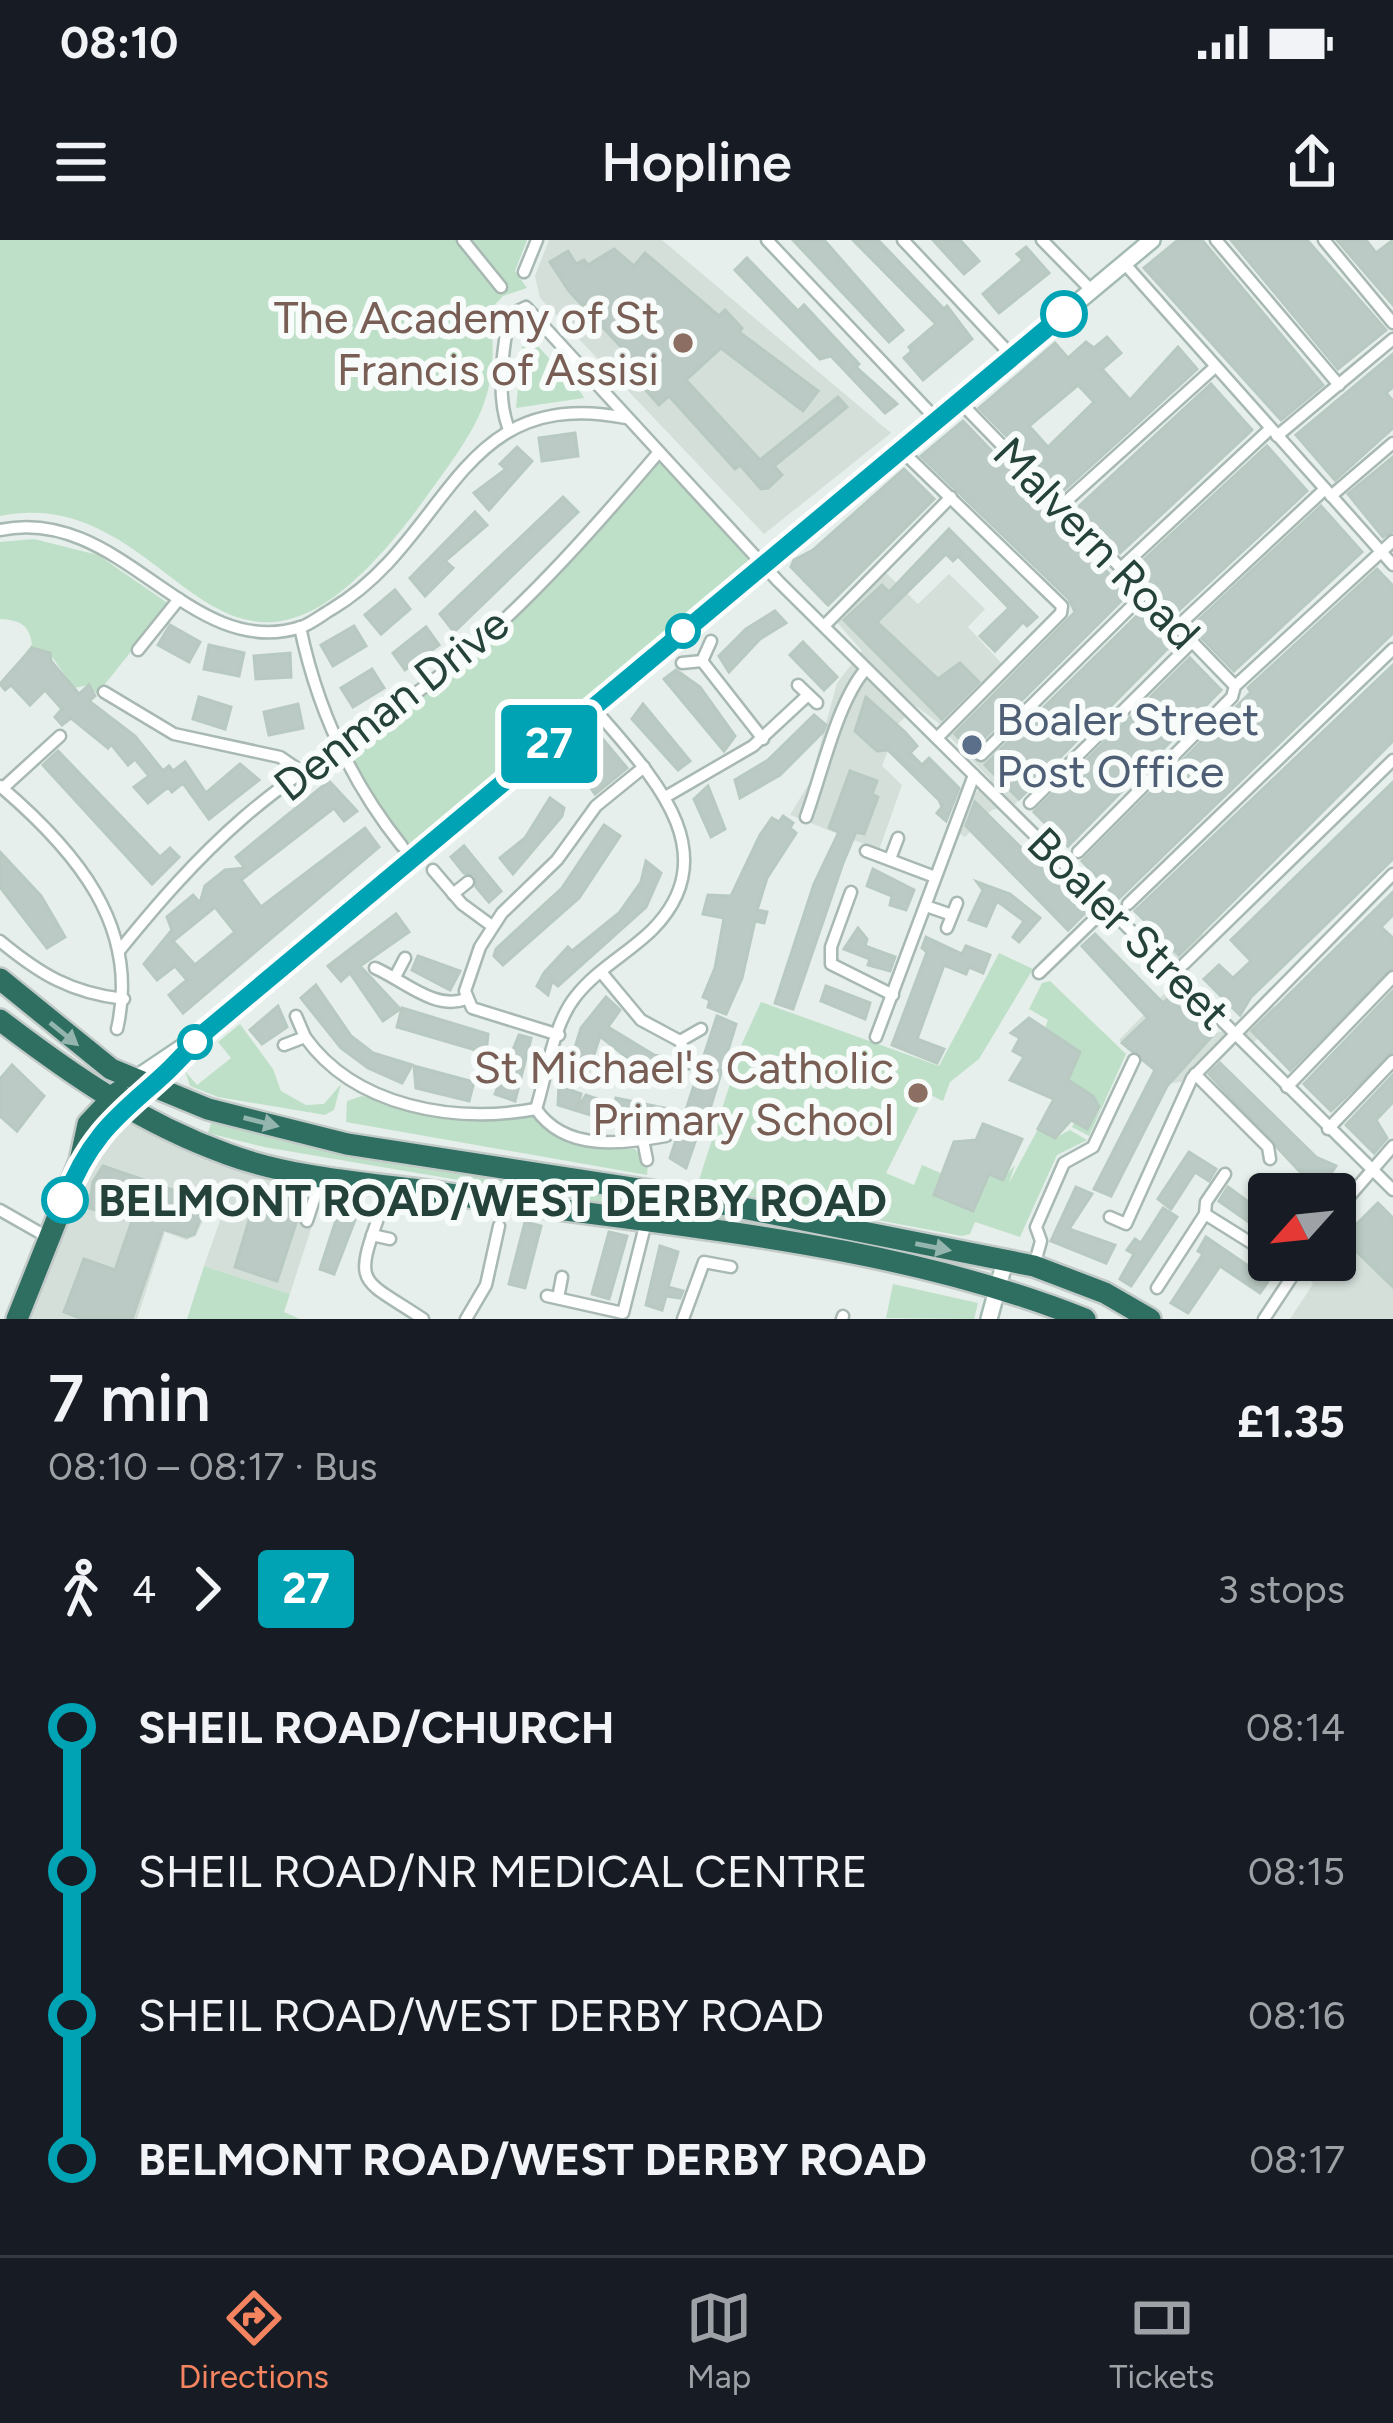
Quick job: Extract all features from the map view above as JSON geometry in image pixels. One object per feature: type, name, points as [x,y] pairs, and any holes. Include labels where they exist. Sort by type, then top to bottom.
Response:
[{"type":"highway","points":[[0,979],[89,1053],[208,1109],[346,1144],[677,1196],[1034,1266],[1105,1293],[1150,1319]]},
{"type":"highway","points":[[0,1020],[115,1103],[230,1156],[322,1175],[647,1219],[1000,1285],[1085,1319]]},
{"type":"highway","points":[[17,1319],[80,1161],[115,1103],[143,1082]]},
{"type":"main road","points":[[143,1082],[763,565],[905,455],[936,419],[1152,240]]},
{"type":"main road","points":[[989,1319],[1005,1261]]},
{"type":"street","points":[[463,240],[501,287]]},
{"type":"street","points":[[524,272],[537,240]]},
{"type":"street","points":[[767,240],[936,419]]},
{"type":"street","points":[[903,240],[1012,356]]},
{"type":"street","points":[[1042,240],[1092,290]]},
{"type":"street","points":[[1216,240],[1339,385]]},
{"type":"street","points":[[1324,240],[1393,323]]},
{"type":"street","points":[[1124,263],[1393,565]]},
{"type":"street","name":"Boaler Street","points":[[508,427],[501,407],[509,315],[526,307],[763,565],[1368,1171],[1393,1190]]},
{"type":"street","points":[[1121,566],[1274,432],[1393,339]]},
{"type":"street","points":[[1062,506],[1215,367]]},
{"type":"street","name":"Malvern Road","points":[[959,401],[1235,686]]},
{"type":"street","points":[[0,530],[66,530],[129,561],[209,618],[255,632],[301,627],[357,594],[388,566],[466,466],[508,427],[569,412],[629,418]]},
{"type":"street","points":[[1178,626],[1328,492],[1393,443]]},
{"type":"street","name":"Denman Drive","points":[[119,951],[162,894],[302,772],[506,619],[589,535],[659,452]]},
{"type":"street","points":[[905,455],[1062,605],[1061,613],[937,737]]},
{"type":"street","points":[[824,626],[951,497]]},
{"type":"street","points":[[1078,851],[1232,698],[1235,686],[1393,541]]},
{"type":"street","points":[[981,755],[1146,592]]},
{"type":"street","points":[[138,650],[179,599]]},
{"type":"street","points":[[301,627],[339,748],[370,806],[402,847]]},
{"type":"street","points":[[1030,803],[1193,640]]},
{"type":"street","points":[[702,661],[711,641]]},
{"type":"street","points":[[1128,904],[1393,650]]},
{"type":"street","points":[[682,663],[702,661]]},
{"type":"street","points":[[702,661],[763,739]]},
{"type":"street","points":[[806,817],[837,734],[847,690],[866,669]]},
{"type":"street","points":[[104,692],[174,734],[280,758],[302,772]]},
{"type":"street","points":[[667,796],[763,739],[808,694]]},
{"type":"street","points":[[536,1109],[574,998],[653,928],[679,883],[682,844],[667,796],[593,707]]},
{"type":"street","points":[[60,736],[1,787],[46,827],[83,872],[119,951],[124,1000],[117,1030]]},
{"type":"street","points":[[1184,964],[1393,760]]},
{"type":"street","points":[[466,999],[492,926],[557,860],[596,806],[644,767]]},
{"type":"street","points":[[876,1037],[974,776]]},
{"type":"street","points":[[890,859],[898,838]]},
{"type":"street","points":[[866,851],[935,877]]},
{"type":"street","points":[[433,870],[453,894],[492,926]]},
{"type":"street","points":[[1110,1217],[1126,1224],[1195,1074],[1393,874]]},
{"type":"street","points":[[453,894],[468,882]]},
{"type":"street","points":[[860,908],[849,898],[831,947],[832,964],[893,995]]},
{"type":"street","points":[[926,906],[952,915]]},
{"type":"street","points":[[1039,973],[1107,907]]},
{"type":"street","points":[[0,941],[41,975],[76,992],[124,1000]]},
{"type":"street","points":[[395,977],[405,958]]},
{"type":"street","points":[[375,968],[444,1002],[466,999]]},
{"type":"street","points":[[602,971],[647,1026],[680,1041],[689,1063]]},
{"type":"street","points":[[1287,1087],[1393,977]]},
{"type":"street","points":[[466,999],[472,1008],[559,1035]]},
{"type":"street","points":[[296,1016],[305,1036],[337,1074],[380,1097],[463,1112],[536,1109],[549,1123],[580,1138],[612,1143],[666,1136]]},
{"type":"street","points":[[680,1041],[701,1029]]},
{"type":"street","points":[[284,1045],[305,1036]]},
{"type":"street","points":[[1034,1266],[1041,1240],[1036,1227],[1064,1163],[1093,1147],[1134,1060]]},
{"type":"street","points":[[1328,1130],[1393,1061]]},
{"type":"street","points":[[1195,1074],[1268,1147],[1270,1159]]},
{"type":"street","points":[[643,1140],[647,1160]]},
{"type":"street","points":[[1356,1187],[1393,1146]]},
{"type":"street","points":[[1156,1288],[1226,1174]]},
{"type":"street","points":[[307,1221],[322,1175]]},
{"type":"street","points":[[0,1210],[50,1239]]},
{"type":"street","points":[[380,1213],[361,1267],[365,1278],[423,1319]]},
{"type":"street","points":[[1205,1214],[1248,1240]]},
{"type":"street","points":[[562,1277],[552,1297],[623,1313],[647,1219]]},
{"type":"street","points":[[466,1319],[486,1285],[499,1226]]},
{"type":"street","points":[[372,1235],[390,1239]]},
{"type":"street","points":[[683,1319],[704,1262],[731,1267]]},
{"type":"street","points":[[1264,1319],[1289,1281]]},
{"type":"shaded area","name":"The Academy of St Francis of Assisi","points":[[549,240],[662,240],[891,433],[764,534],[540,298],[535,276]]},
{"type":"shaded area","points":[[884,571],[918,604],[949,574],[985,609],[968,627],[1002,664],[941,725],[916,706],[898,724],[882,766],[902,785],[879,850],[790,815],[810,782],[837,683],[862,651],[835,620]]},
{"type":"shaded area","points":[[976,705],[1044,774],[1015,804],[992,810],[965,837],[958,833],[972,796],[990,779],[948,735]]},
{"type":"shaded area","points":[[1196,928],[1204,936],[1180,959],[1191,971],[1173,990],[1216,1033],[1244,1026],[1270,1002],[1283,1016],[1254,1042],[1216,1044],[1182,1082],[1171,1083],[1119,1040],[1170,988],[1166,956]]},
{"type":"shaded area","points":[[121,1108],[147,1121],[328,1176],[290,1294],[204,1266],[222,1215],[207,1211],[196,1236],[186,1240],[165,1232],[137,1319],[17,1319],[80,1161]]},
{"type":"shaded area","points":[[1377,1201],[1393,1217],[1393,1319],[1290,1319],[1311,1281],[1356,1281],[1356,1222]]},
{"type":"green space","points":[[0,240],[527,240],[515,271],[527,288],[503,296],[489,311],[492,368],[488,391],[470,434],[424,500],[354,581],[296,617],[248,620],[204,601],[115,538],[63,516],[0,516]]},
{"type":"green space","points":[[524,331],[582,394],[584,398],[516,408]]},
{"type":"green space","points":[[659,452],[763,565],[411,859],[370,806],[339,748],[506,618]]},
{"type":"green space","points":[[34,539],[98,555],[169,604],[97,694],[89,685],[74,688],[48,651],[33,648],[22,658],[32,644],[26,628],[0,619],[0,542]]},
{"type":"green space","name":"St Michael's Catholic Primary School","points":[[999,953],[1033,969],[979,1059],[950,1082],[943,1101],[926,1093],[886,1173],[914,1185],[922,1165],[943,1174],[935,1195],[973,1211],[986,1181],[981,1156],[1002,1180],[1015,1165],[1009,1183],[1038,1129],[1055,1138],[1070,1130],[1087,1140],[1057,1155],[1020,1237],[975,1222],[970,1234],[962,1236],[697,1186],[730,1084],[728,1074],[761,1002],[939,1066]]},
{"type":"green space","points":[[1050,981],[1126,1054],[1089,1136],[1072,1127],[1074,1123],[1087,1130],[1101,1108],[1068,1080],[1075,1066],[1070,1044],[1044,1030],[1048,1020],[1029,1009],[1042,983]]},
{"type":"green space","points":[[240,1024],[273,1069],[281,1091],[306,1105],[324,1104],[341,1084],[334,1110],[325,1115],[218,1097],[190,1086],[185,1071],[197,1085],[231,1058],[218,1042]]},
{"type":"green space","points":[[362,1096],[443,1116],[532,1116],[579,1143],[635,1149],[648,1165],[647,1175],[346,1122],[347,1101]]},
{"type":"green space","points":[[213,1117],[882,1243],[977,1268],[264,1147],[208,1133]]},
{"type":"green space","points":[[204,1266],[290,1294],[284,1312],[300,1319],[187,1319]]},
{"type":"green space","points":[[893,1284],[978,1303],[974,1319],[886,1318]]},
{"type":"building","points":[[793,240],[824,240],[903,330],[889,342]]},
{"type":"building","points":[[853,240],[878,240],[944,309],[947,306],[972,339],[923,380],[904,358],[912,351],[909,347],[936,324]]},
{"type":"building","points":[[933,240],[960,240],[979,261],[964,274]]},
{"type":"building","points":[[1178,240],[1202,240],[1323,385],[1281,420],[1144,268]]},
{"type":"building","points":[[1231,240],[1307,240],[1386,330],[1338,369]]},
{"type":"building","points":[[1337,240],[1366,240],[1376,253],[1393,240],[1393,305]]},
{"type":"building","points":[[1026,247],[1049,273],[999,313],[983,294],[1023,260],[1017,254]]},
{"type":"building","points":[[614,249],[634,266],[645,253],[719,316],[725,310],[742,328],[739,332],[818,391],[803,411],[721,348],[686,380],[760,460],[838,397],[847,407],[774,466],[782,475],[768,488],[761,489],[740,465],[735,469],[669,396],[659,405],[643,387],[651,379],[569,291],[550,262],[568,251],[576,264],[584,260],[588,265]]},
{"type":"building","points":[[747,258],[798,311],[804,305],[859,364],[856,367],[897,404],[885,413],[831,356],[820,359],[735,270]]},
{"type":"building","points":[[1107,337],[1121,353],[1102,369],[1130,400],[1178,347],[1197,369],[1062,492],[979,408],[1055,343],[1068,358],[1086,342],[1094,348]],"holes":[[[1078,385],[1094,402],[1048,447],[1029,426]]]},
{"type":"building","points":[[1393,354],[1393,387],[1386,393],[1393,401],[1393,428],[1335,480],[1296,435]]},
{"type":"building","points":[[1211,384],[1252,430],[1120,553],[1077,508]]},
{"type":"building","points":[[963,421],[1128,594],[971,751],[955,734],[1075,612],[1069,599],[921,456]]},
{"type":"building","points":[[575,433],[578,456],[542,461],[539,438]]},
{"type":"building","points":[[1267,446],[1307,491],[1177,612],[1135,568]]},
{"type":"building","points":[[517,447],[532,461],[489,510],[474,493],[506,469],[500,464]]},
{"type":"building","points":[[1393,457],[1393,531],[1383,537],[1348,494]]},
{"type":"building","points":[[904,469],[934,499],[828,605],[791,567],[794,560],[813,550]]},
{"type":"building","points":[[563,497],[578,512],[454,632],[440,614]]},
{"type":"building","points":[[1321,506],[1362,552],[1234,671],[1191,627]]},
{"type":"building","points":[[475,512],[487,525],[445,561],[453,568],[425,596],[410,578]]},
{"type":"building","points":[[949,529],[1037,617],[1027,626],[1023,622],[995,651],[980,636],[1009,608],[958,556],[953,561],[946,554],[877,622],[938,679],[960,663],[979,682],[942,719],[844,620],[882,585],[889,592]]},
{"type":"building","points":[[1377,569],[1393,586],[1393,633],[1118,899],[1082,861],[1251,692],[1248,688]]},
{"type":"building","points":[[395,590],[410,609],[381,634],[365,615]]},
{"type":"building","points":[[1143,610],[1174,642],[1019,799],[985,765]]},
{"type":"building","points":[[775,611],[786,623],[760,639],[729,672],[719,656],[746,629]]},
{"type":"building","points":[[170,625],[200,642],[189,662],[158,645]]},
{"type":"building","points":[[354,626],[366,646],[333,666],[321,645]]},
{"type":"building","points":[[426,627],[439,645],[405,670],[393,653]]},
{"type":"building","points":[[803,642],[837,677],[824,690],[790,655]]},
{"type":"building","points":[[209,645],[244,653],[239,676],[204,669]]},
{"type":"building","points":[[32,648],[50,653],[51,661],[79,694],[89,685],[95,696],[89,701],[135,736],[163,771],[169,766],[173,771],[185,762],[206,793],[240,764],[259,780],[209,819],[183,783],[172,792],[168,787],[148,803],[134,787],[149,776],[135,759],[128,765],[111,744],[108,748],[71,718],[62,725],[55,717],[62,709],[45,690],[30,705],[11,685],[5,690],[0,684]]},
{"type":"building","points":[[290,653],[291,677],[256,679],[254,656]]},
{"type":"building","points":[[1190,658],[1221,690],[1068,846],[1034,812]]},
{"type":"building","points":[[1393,665],[1393,741],[1179,955],[1135,911]]},
{"type":"building","points":[[372,669],[384,688],[353,707],[341,688]]},
{"type":"building","points":[[676,670],[700,687],[735,736],[724,751],[664,679]]},
{"type":"building","points":[[199,697],[231,707],[225,729],[193,719]]},
{"type":"building","points":[[866,697],[917,746],[910,753],[922,765],[929,758],[959,788],[946,821],[937,813],[942,807],[939,800],[888,750],[877,751],[855,731]]},
{"type":"building","points":[[298,704],[303,728],[269,735],[264,712]]},
{"type":"building","points":[[643,704],[690,761],[678,770],[632,719]]},
{"type":"building","points":[[814,715],[826,725],[823,732],[780,775],[740,798],[735,780],[768,760]]},
{"type":"building","points":[[595,730],[627,768],[595,794],[582,775],[591,768],[575,749]]},
{"type":"building","points":[[58,751],[160,857],[170,848],[179,857],[152,884],[43,765]]},
{"type":"building","points":[[850,771],[877,781],[872,794],[878,797],[864,834],[856,832],[843,863],[793,1009],[775,1003],[814,884],[839,832],[829,828]]},
{"type":"building","points":[[329,781],[357,811],[344,821],[334,808],[241,880],[261,907],[365,828],[379,847],[183,1013],[169,995],[187,980],[175,966],[157,980],[144,964],[172,930],[167,917],[193,895],[200,903],[205,886],[225,870],[245,868],[236,857]],"holes":[[[215,907],[235,932],[195,965],[173,941]]]},
{"type":"building","points":[[1393,782],[1393,859],[1251,997],[1240,1015],[1204,979],[1219,965],[1233,978],[1251,961],[1231,940]]},
{"type":"building","points":[[708,786],[725,829],[711,837],[694,799]]},
{"type":"building","points":[[550,798],[564,808],[562,816],[513,874],[500,858],[525,838]]},
{"type":"building","points":[[975,802],[1086,912],[1068,930],[966,826]]},
{"type":"building","points":[[783,816],[793,823],[790,828],[796,833],[767,878],[757,910],[767,912],[764,923],[755,921],[742,978],[726,1014],[708,1007],[710,1000],[703,997],[715,968],[724,918],[703,914],[708,895],[731,896],[760,835],[772,818],[779,822]]},
{"type":"building","points":[[604,825],[620,836],[579,898],[503,965],[494,956],[496,949],[562,888]]},
{"type":"building","points":[[464,846],[501,891],[489,902],[476,887],[475,875],[464,873],[451,857]]},
{"type":"building","points":[[0,852],[41,896],[65,937],[47,948],[0,887]]},
{"type":"building","points":[[646,861],[661,873],[646,907],[558,986],[552,981],[548,995],[537,986],[544,973],[568,947],[572,951],[619,913],[641,882]]},
{"type":"building","points":[[873,869],[914,890],[906,910],[890,905],[892,896],[867,886]]},
{"type":"building","points":[[977,882],[1010,894],[1040,918],[1019,942],[1013,937],[1024,921],[997,901],[986,926],[969,920],[983,890]]},
{"type":"building","points":[[1393,892],[1393,915],[1381,927],[1393,938],[1393,967],[1290,1070],[1252,1031]]},
{"type":"building","points":[[396,914],[409,932],[360,966],[400,1009],[383,1021],[350,973],[341,981],[328,966]]},
{"type":"building","points":[[858,928],[867,939],[865,946],[895,957],[890,971],[868,965],[870,959],[844,949]]},
{"type":"building","points":[[1095,934],[1163,1003],[1169,998],[1211,1037],[1167,1086],[1111,1196],[1094,1189],[1155,1070],[1122,1043],[1148,1018],[1082,946]]},
{"type":"building","points":[[926,937],[962,954],[966,946],[990,955],[983,973],[969,967],[966,974],[944,965],[917,1039],[944,1049],[937,1063],[892,1045],[927,952],[922,948]]},
{"type":"building","points":[[418,956],[460,971],[450,990],[412,970]]},
{"type":"building","points":[[316,985],[351,1036],[373,1053],[412,1065],[402,1083],[368,1068],[341,1048],[301,998]]},
{"type":"building","points":[[826,986],[870,1003],[865,1019],[821,1001]]},
{"type":"building","points":[[1393,991],[1393,1051],[1331,1111],[1304,1084]]},
{"type":"building","points":[[606,997],[620,1010],[608,1027],[654,1055],[675,1059],[674,1078],[645,1072],[600,1036],[588,1073],[569,1067],[581,1028]]},
{"type":"building","points":[[278,1006],[287,1027],[262,1044],[250,1030]]},
{"type":"building","points":[[402,1008],[488,1034],[486,1053],[397,1027]]},
{"type":"building","points":[[717,1016],[736,1024],[701,1138],[697,1136],[686,1168],[670,1158]]},
{"type":"building","points":[[1029,1018],[1080,1052],[1068,1080],[1093,1096],[1099,1107],[1087,1129],[1071,1120],[1055,1138],[1038,1129],[1054,1099],[1010,1080],[1024,1057],[1013,1051],[1020,1038],[1011,1033]]},
{"type":"building","points":[[519,1035],[531,1038],[515,1101],[495,1094]]},
{"type":"building","points":[[1220,1063],[1316,1157],[1336,1166],[1331,1173],[1301,1173],[1209,1074]]},
{"type":"building","points":[[12,1065],[44,1096],[17,1131],[0,1116],[0,1079]]},
{"type":"building","points":[[414,1066],[474,1082],[469,1101],[416,1088]]},
{"type":"building","points":[[1393,1075],[1393,1102],[1376,1120],[1387,1138],[1374,1153],[1346,1125]]},
{"type":"building","points":[[559,1086],[581,1094],[576,1110],[586,1095],[614,1105],[616,1098],[664,1108],[654,1124],[602,1113],[600,1118],[558,1105]]},
{"type":"building","points":[[983,1124],[1022,1139],[1003,1180],[989,1174],[973,1211],[934,1195],[954,1142],[976,1140]]},
{"type":"building","points":[[1189,1152],[1216,1169],[1209,1181],[1195,1172],[1171,1209],[1158,1199]]},
{"type":"building","points":[[103,1166],[202,1200],[205,1208],[194,1234],[187,1237],[163,1229],[132,1319],[82,1319],[64,1312],[84,1259],[115,1270],[132,1221],[89,1208],[93,1182]]},
{"type":"building","points":[[290,1187],[307,1190],[277,1281],[235,1267],[253,1207],[265,1201],[285,1207]]},
{"type":"building","points":[[1076,1187],[1092,1194],[1069,1229],[1115,1245],[1106,1263],[1051,1241]]},
{"type":"building","points":[[1228,1187],[1248,1202],[1248,1221],[1219,1201]]},
{"type":"building","points":[[344,1196],[362,1202],[334,1274],[320,1269]]},
{"type":"building","points":[[1378,1203],[1393,1218],[1393,1287],[1356,1251],[1356,1225]]},
{"type":"building","points":[[1163,1208],[1177,1217],[1131,1286],[1120,1279],[1134,1254],[1127,1250],[1135,1239],[1141,1243]]},
{"type":"building","points":[[525,1222],[541,1226],[525,1288],[509,1284]]},
{"type":"building","points":[[609,1232],[627,1236],[609,1299],[592,1294]]},
{"type":"building","points":[[1206,1237],[1248,1266],[1248,1281],[1268,1281],[1260,1293],[1220,1266],[1188,1313],[1171,1303],[1203,1254],[1198,1251]]},
{"type":"building","points":[[660,1246],[678,1252],[668,1287],[683,1291],[680,1298],[666,1296],[662,1310],[646,1305]]},
{"type":"bus line","name":"27","points":[[65,1200],[80,1161],[121,1108],[180,1061],[199,1037],[1064,314]]},
{"type":"place","name":"The Academy of St Francis of Assisi","points":[[683,343]]},
{"type":"place","name":"Boaler Street Post Office","points":[[972,745]]},
{"type":"place","name":"St Michael's Catholic Primary School","points":[[918,1093]]},
{"type":"place","name":"BELMONT ROAD/WEST DERBY ROAD","points":[[65,1200]]}]
